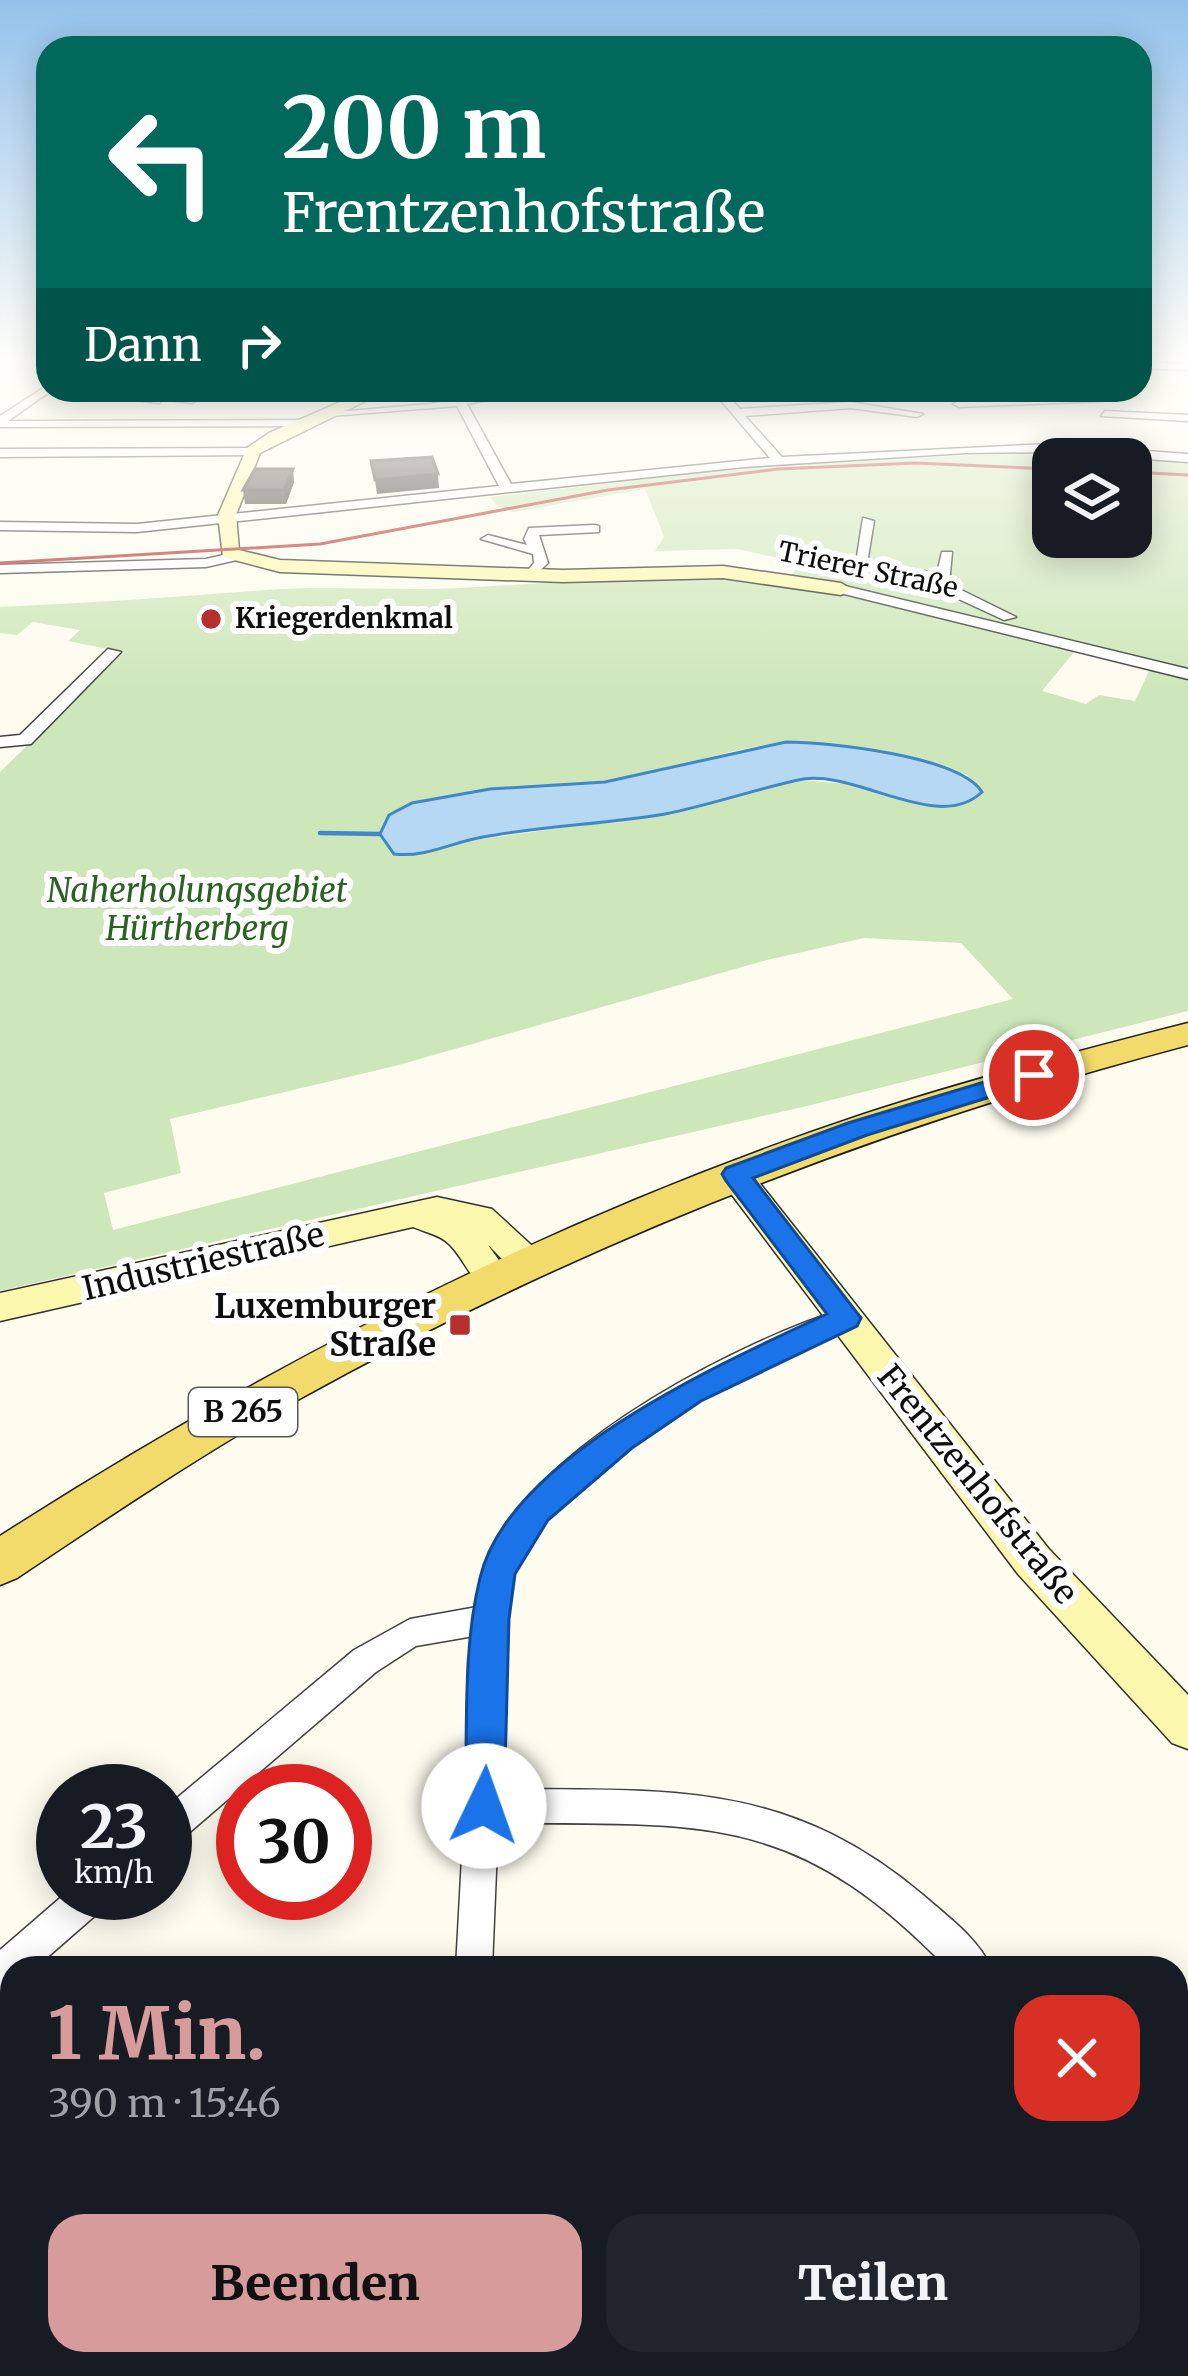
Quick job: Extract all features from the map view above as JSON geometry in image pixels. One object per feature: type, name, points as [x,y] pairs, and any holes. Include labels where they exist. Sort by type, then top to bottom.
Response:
[{"type":"main road","name":"B 265","points":[[0,1563],[218,1425],[512,1272],[735,1174],[998,1084],[1188,1034]]},
{"type":"street","points":[[0,568],[206,562],[236,556],[226,544],[227,515],[246,470]]},
{"type":"street","points":[[497,470],[508,490]]},
{"type":"street","points":[[0,526],[122,529],[689,470]]},
{"type":"street","points":[[868,521],[860,566],[941,578]]},
{"type":"street","points":[[531,575],[541,563],[531,539],[534,531],[594,530]]},
{"type":"street","points":[[488,539],[535,548]]},
{"type":"street","points":[[947,555],[943,586],[1047,638]]},
{"type":"street","name":"Trierer Straße","points":[[236,556],[280,566],[531,575],[723,572],[841,589],[1188,674]]},
{"type":"street","points":[[0,742],[25,740],[113,652]]},
{"type":"street","name":"Frentzenhofstraße","points":[[735,1174],[1033,1561],[1188,1727]]},
{"type":"street","name":"Industriestraße","points":[[0,1307],[406,1213],[459,1232],[512,1272]]},
{"type":"street","points":[[475,1956],[491,1619],[497,1574],[512,1542],[536,1510],[620,1438],[711,1379],[846,1318]]},
{"type":"street","points":[[192,1808],[365,1661],[410,1633],[451,1622],[491,1619]]},
{"type":"street","points":[[484,1806],[703,1811],[754,1820],[807,1840],[856,1868],[913,1909],[961,1956]]},
{"type":"street","points":[[21,1956],[62,1920]]},
{"type":"green space","name":"Naherholungsgebiet Hürtherberg","points":[[721,470],[1032,470],[1032,558],[1152,558],[1152,470],[1188,470],[1188,668],[1021,627],[1014,635],[1075,651],[1042,691],[1086,704],[1099,695],[1135,701],[1150,669],[1188,678],[1188,1011],[807,1106],[0,1291],[0,772],[123,652],[68,641],[80,630],[33,622],[17,635],[0,633],[0,607],[289,589],[434,589],[664,579],[787,583],[800,563],[738,549],[655,551],[664,537],[645,489],[513,512],[497,506],[490,497]],"holes":[[[805,742],[968,775],[934,807],[860,785],[800,780],[663,814],[458,842],[402,806],[477,792],[605,782],[779,743]],[[864,938],[961,943],[1013,999],[113,1230],[104,1193],[181,1173],[170,1119],[395,1066],[767,960]]]},
{"type":"water","points":[[786,742],[861,748],[921,760],[969,780],[982,792],[963,803],[942,806],[844,782],[798,780],[665,814],[506,833],[417,854],[394,854],[380,834],[389,815],[412,803],[490,789],[605,782]]},
{"type":"building","points":[[254,470],[293,470],[284,490],[243,490]]},
{"type":"building","points":[[373,470],[437,470],[438,474],[375,480]]},
{"type":"waterway","points":[[320,833],[380,834]]},
{"type":"railway","points":[[0,563],[320,544],[608,490],[771,470]]},
{"type":"railway","points":[[1152,473],[1188,475]]},
{"type":"place","name":"Kriegerdenkmal","points":[[211,619]]},
{"type":"place","name":"Luxemburger Straße","points":[[460,1325]]},
{"type":"route","points":[[484,1806],[491,1619],[497,1574],[512,1542],[536,1510],[570,1479],[669,1405],[711,1379],[846,1318],[735,1174],[857,1129],[1034,1075]]}]
